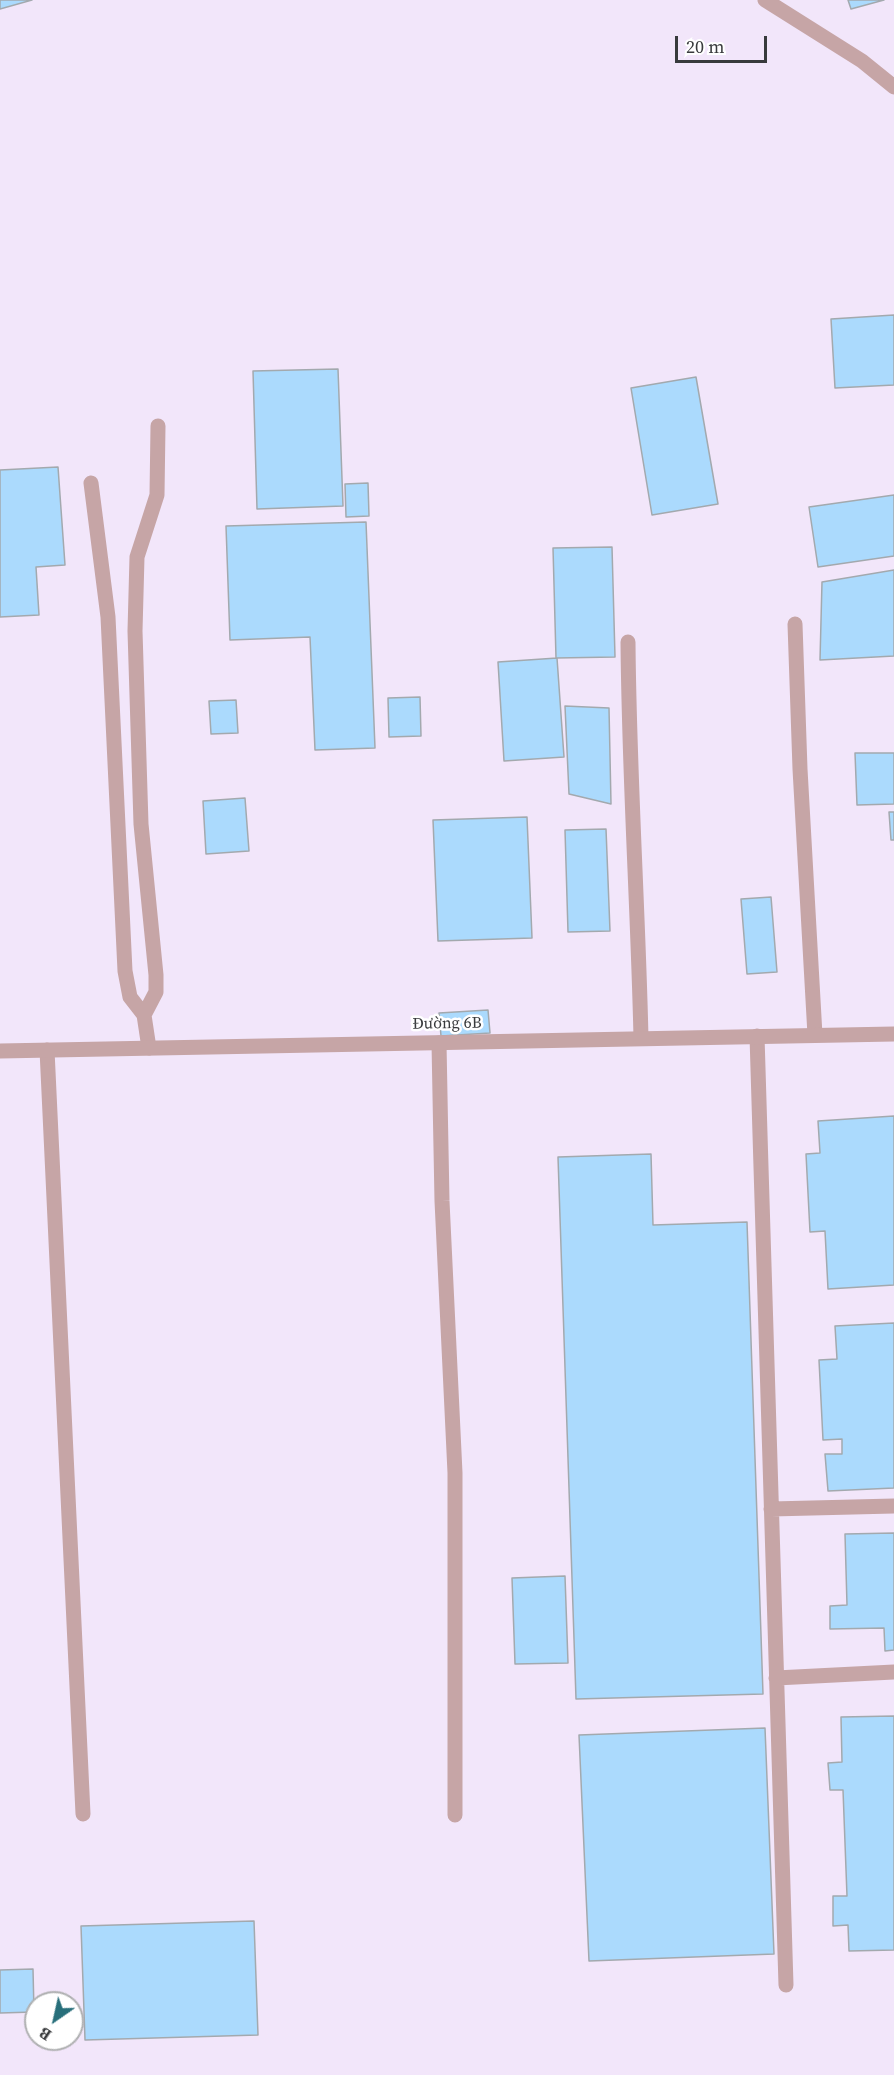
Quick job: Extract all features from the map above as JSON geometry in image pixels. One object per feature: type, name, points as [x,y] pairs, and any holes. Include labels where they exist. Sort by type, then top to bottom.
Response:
[{"type":"street","points":[[765,0],[862,61],[894,87]]},
{"type":"street","points":[[144,1015],[156,992],[156,975],[141,824],[135,631],[137,557],[157,495],[158,426]]},
{"type":"street","points":[[91,483],[108,617],[125,971],[130,997],[144,1015],[149,1048]]},
{"type":"street","points":[[795,624],[800,769],[815,1035]]},
{"type":"street","points":[[628,642],[628,732],[641,1038]]},
{"type":"street","name":"Đường 6B","points":[[0,1051],[894,1034]]},
{"type":"street","points":[[757,1036],[786,1985]]},
{"type":"street","points":[[440,1043],[442,1201],[455,1473],[455,1815]]},
{"type":"street","points":[[47,1050],[83,1814]]},
{"type":"street","points":[[771,1509],[894,1506]]},
{"type":"street","points":[[776,1678],[894,1672]]},
{"type":"shaded area","points":[[0,0],[894,0],[894,2075],[0,2075]]},
{"type":"building","points":[[0,0],[32,0],[0,9]]},
{"type":"building","points":[[848,0],[884,0],[851,9]]},
{"type":"building","points":[[894,315],[894,385],[835,388],[831,319]]},
{"type":"building","points":[[338,369],[343,506],[257,509],[253,371]]},
{"type":"building","points":[[696,377],[718,504],[652,515],[631,388]]},
{"type":"building","points":[[58,467],[65,565],[36,567],[39,615],[0,617],[0,470]]},
{"type":"building","points":[[368,483],[369,516],[346,517],[345,484]]},
{"type":"building","points":[[894,495],[894,556],[818,567],[809,507]]},
{"type":"building","points":[[366,522],[375,748],[315,750],[310,637],[230,640],[226,526]]},
{"type":"building","points":[[612,547],[615,657],[556,658],[553,548]]},
{"type":"building","points":[[894,570],[894,656],[820,660],[822,582]]},
{"type":"building","points":[[557,658],[564,757],[504,761],[498,662]]},
{"type":"building","points":[[420,697],[421,736],[389,737],[388,698]]},
{"type":"building","points":[[236,700],[238,733],[211,734],[209,701]]},
{"type":"building","points":[[565,706],[609,708],[611,804],[569,794]]},
{"type":"building","points":[[855,753],[894,753],[894,804],[857,805]]},
{"type":"building","points":[[245,798],[249,851],[206,854],[203,801]]},
{"type":"building","points":[[889,812],[894,812],[894,840],[891,840]]},
{"type":"building","points":[[527,817],[532,938],[438,941],[433,820]]},
{"type":"building","points":[[606,829],[610,931],[568,932],[565,830]]},
{"type":"building","points":[[771,897],[777,972],[747,974],[741,899]]},
{"type":"building","points":[[488,1010],[490,1033],[441,1036],[439,1013]]},
{"type":"building","points":[[894,1116],[894,1285],[828,1289],[825,1231],[810,1232],[806,1154],[820,1153],[818,1121]]},
{"type":"building","points":[[651,1154],[653,1225],[747,1222],[763,1694],[576,1699],[558,1157]]},
{"type":"building","points":[[894,1323],[894,1488],[828,1491],[825,1454],[842,1454],[842,1439],[823,1440],[819,1360],[837,1359],[835,1326]]},
{"type":"building","points":[[894,1533],[894,1650],[885,1651],[884,1628],[830,1629],[830,1606],[847,1605],[845,1534]]},
{"type":"building","points":[[565,1576],[568,1663],[515,1664],[512,1578]]},
{"type":"building","points":[[894,1716],[894,1950],[849,1951],[848,1925],[833,1926],[833,1896],[847,1896],[843,1790],[830,1790],[828,1763],[842,1762],[841,1717]]},
{"type":"building","points":[[765,1728],[774,1954],[589,1961],[579,1735]]},
{"type":"building","points":[[254,1921],[258,2035],[85,2040],[81,1926]]},
{"type":"building","points":[[33,1969],[34,1991],[24,1991],[24,2012],[0,2013],[0,1970]]}]
